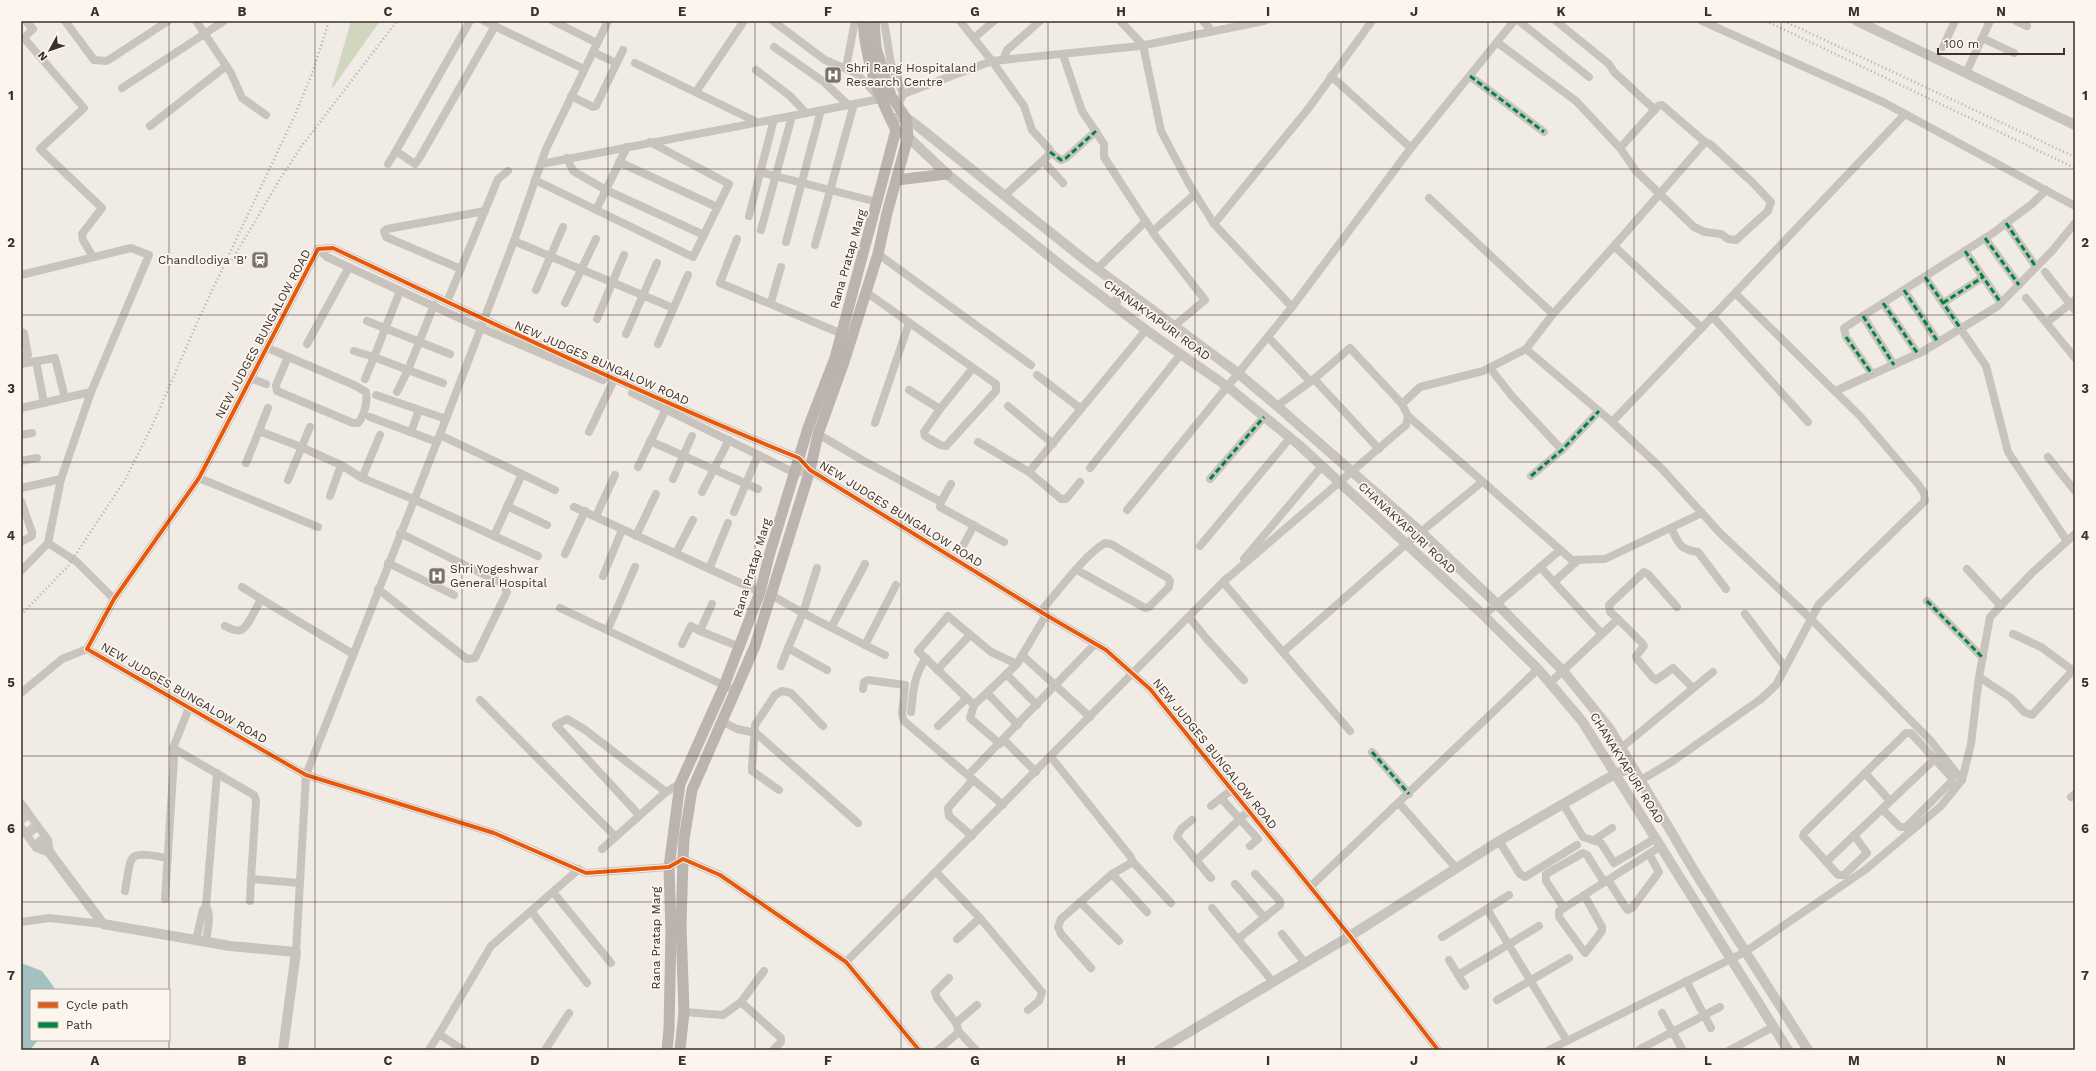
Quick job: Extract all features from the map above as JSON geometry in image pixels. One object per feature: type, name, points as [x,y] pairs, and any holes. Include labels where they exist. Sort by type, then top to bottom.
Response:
[{"type":"main road","points":[[863,21],[865,50],[874,79],[886,98]]},
{"type":"main road","points":[[874,21],[876,48],[890,118],[896,130]]},
{"type":"main road","name":"Rana Pratap Marg","points":[[667,1050],[670,1029],[671,931],[669,867],[680,784],[740,647],[766,593],[810,470],[818,434],[843,365],[878,254],[887,213],[908,137],[906,118],[898,106],[886,98]]},
{"type":"main road","name":"Rana Pratap Marg","points":[[680,1050],[684,1012],[681,926],[683,859],[684,839],[692,790],[721,721],[736,691],[754,646],[766,593],[769,556],[808,428],[835,358],[840,333],[896,130]]},
{"type":"main road","points":[[897,180],[947,174]]},
{"type":"street","points":[[26,21],[33,29],[24,38],[84,108],[40,149],[102,208],[82,234],[83,240],[93,257]]},
{"type":"street","points":[[65,21],[94,60],[106,61],[168,21]]},
{"type":"street","points":[[196,21],[226,66],[242,98],[266,115]]},
{"type":"street","points":[[122,88],[224,21]]},
{"type":"street","points":[[388,164],[470,21]]},
{"type":"street","points":[[484,21],[584,69]]},
{"type":"street","points":[[553,21],[597,43]]},
{"type":"street","points":[[283,1050],[296,952],[306,775],[481,328],[541,164],[571,96],[608,21]]},
{"type":"street","points":[[696,92],[744,21]]},
{"type":"street","points":[[773,21],[825,60],[856,73],[886,98]]},
{"type":"street","points":[[846,68],[855,21]]},
{"type":"street","points":[[884,21],[891,64],[903,94],[898,106]]},
{"type":"street","points":[[960,21],[992,61],[1024,106],[1032,130],[1050,150],[1050,152],[1061,160],[1066,158],[1096,131]]},
{"type":"street","points":[[974,38],[994,21]]},
{"type":"street","points":[[1003,60],[1007,50],[1040,21]]},
{"type":"street","points":[[1120,21],[1143,45],[1161,131],[1195,194],[1214,224],[1292,307]]},
{"type":"street","points":[[1203,21],[1212,31]]},
{"type":"street","points":[[903,94],[992,61],[1143,45],[1264,21]]},
{"type":"street","points":[[1214,224],[1308,109],[1372,21]]},
{"type":"street","points":[[1127,510],[1292,307],[1411,148],[1498,43],[1514,21]]},
{"type":"street","points":[[1519,21],[1589,77]]},
{"type":"street","points":[[1556,21],[1609,64],[1614,72],[1655,110]]},
{"type":"street","points":[[1702,21],[1883,102],[2075,206]]},
{"type":"street","points":[[1857,21],[2075,125]]},
{"type":"street","points":[[1943,47],[1955,21]]},
{"type":"street","points":[[1966,73],[1989,21]]},
{"type":"street","points":[[2016,21],[2027,26]]},
{"type":"street","points":[[396,151],[415,164],[495,26]]},
{"type":"street","points":[[1982,38],[2014,53]]},
{"type":"street","points":[[1498,43],[1576,101],[1620,148],[1636,171],[1694,227],[1705,232],[1721,234],[1728,239],[1736,240],[1768,211],[1770,202],[1752,182],[1710,144],[1705,142],[1662,105],[1658,106],[1620,148]]},
{"type":"street","points":[[774,47],[824,82],[851,105]]},
{"type":"street","points":[[571,96],[593,107],[596,106],[623,50]]},
{"type":"street","points":[[593,52],[616,63]]},
{"type":"street","points":[[1063,54],[1082,111],[1104,144],[1104,157],[1152,231],[1205,300],[1174,326]]},
{"type":"street","points":[[635,63],[757,122]]},
{"type":"street","points":[[150,126],[226,66]]},
{"type":"street","points":[[756,70],[790,96],[806,113]]},
{"type":"street","points":[[1331,76],[1411,148]]},
{"type":"street","points":[[1470,76],[1544,132]]},
{"type":"street","points":[[541,164],[886,98]]},
{"type":"street","points":[[814,245],[831,190],[851,105]]},
{"type":"street","points":[[786,242],[821,110]]},
{"type":"street","points":[[1612,422],[1905,114]]},
{"type":"street","points":[[761,230],[792,116]]},
{"type":"street","points":[[890,118],[906,118],[1005,195],[1096,269],[1238,374],[1277,406],[1422,533],[1497,604],[1563,671],[1610,730],[1631,768],[1641,780],[1745,952],[1764,979],[1808,1050]]},
{"type":"street","points":[[749,216],[774,119]]},
{"type":"street","name":"CHANAKYAPURI ROAD","points":[[896,130],[908,137],[947,174],[1063,267],[1146,330],[1228,387],[1290,438],[1484,615],[1551,682],[1582,721],[1788,1050]]},
{"type":"street","points":[[535,180],[693,257],[729,184],[650,142]]},
{"type":"street","points":[[1402,404],[1420,387],[1490,368],[1526,349],[1553,314],[1705,142]]},
{"type":"street","points":[[596,210],[626,147]]},
{"type":"street","points":[[1005,195],[1043,161],[1050,152]]},
{"type":"street","points":[[567,158],[573,171],[606,190],[704,235]]},
{"type":"street","points":[[1043,161],[1063,183]]},
{"type":"street","points":[[619,162],[718,207]]},
{"type":"street","points":[[447,302],[498,179],[508,171]]},
{"type":"street","points":[[760,172],[877,202]]},
{"type":"street","points":[[1872,374],[1844,332],[1844,328],[1985,238],[2032,204],[2046,190]]},
{"type":"street","points":[[1152,231],[1195,194]]},
{"type":"street","points":[[1429,198],[1553,314]]},
{"type":"street","points":[[461,269],[386,237],[384,231],[387,229],[485,211]]},
{"type":"street","points":[[1096,269],[1146,221]]},
{"type":"street","points":[[2006,223],[2036,267]]},
{"type":"street","points":[[1835,391],[1918,354],[1961,329],[2001,303],[2036,267],[2075,223]]},
{"type":"street","points":[[536,290],[563,228]]},
{"type":"street","points":[[1985,238],[2019,285]]},
{"type":"street","points":[[565,303],[596,239]]},
{"type":"street","points":[[737,239],[720,283],[771,302],[840,333]]},
{"type":"street","points":[[514,241],[673,308]]},
{"type":"street","points":[[1614,246],[1702,328]]},
{"type":"street","points":[[21,275],[131,248],[149,255],[91,392],[61,479],[48,543],[21,571]]},
{"type":"street","name":"NEW JUDGES BUNGALOW ROAD","points":[[683,859],[669,867],[586,873],[494,833],[306,775],[88,649],[114,599],[199,478],[250,378],[268,348],[318,249],[333,248],[484,320],[692,414],[799,458],[810,470],[1106,650],[1150,689],[1350,936],[1438,1050]]},
{"type":"street","points":[[318,249],[326,257],[481,328],[612,384],[795,473],[810,470]]},
{"type":"street","points":[[1965,251],[2001,303]]},
{"type":"street","points":[[878,254],[1031,365]]},
{"type":"street","points":[[596,319],[624,255]]},
{"type":"street","points":[[626,334],[658,263]]},
{"type":"street","points":[[307,344],[349,267]]},
{"type":"street","points":[[771,302],[781,267]]},
{"type":"street","points":[[2045,272],[2073,304],[2047,322]]},
{"type":"street","points":[[658,344],[688,275]]},
{"type":"street","points":[[1925,276],[1986,366],[2008,452],[2067,541]]},
{"type":"street","points":[[1943,303],[1983,277]]},
{"type":"street","points":[[1113,305],[1125,289]]},
{"type":"street","points":[[1904,290],[1938,342]]},
{"type":"street","points":[[365,379],[384,327],[400,291]]},
{"type":"street","points":[[866,292],[996,384],[996,391],[946,446],[940,445],[925,436],[924,432],[940,409],[973,368]]},
{"type":"street","points":[[1641,780],[1673,761],[1761,699],[1776,685],[1819,604],[1925,501],[1924,493],[1918,484],[1860,416],[1735,293]]},
{"type":"street","points":[[2026,298],[2075,358]]},
{"type":"street","points":[[1883,303],[1918,354]]},
{"type":"street","points":[[397,392],[408,370],[418,342],[434,306]]},
{"type":"street","points":[[1712,316],[1808,422]]},
{"type":"street","points":[[1862,316],[1894,365]]},
{"type":"street","points":[[366,321],[450,354]]},
{"type":"street","points":[[875,423],[909,323]]},
{"type":"street","points":[[1029,472],[1146,330]]},
{"type":"street","points":[[21,332],[24,333],[28,355],[21,358]]},
{"type":"street","points":[[1268,337],[1379,449]]},
{"type":"street","points":[[268,348],[366,392],[367,397],[361,420],[358,423],[353,423],[277,391],[276,385],[288,357]]},
{"type":"street","points":[[1277,406],[1312,380],[1350,348],[1402,404],[1408,416],[1559,551],[1572,560],[1605,559],[1702,513]]},
{"type":"street","points":[[1526,349],[1612,422],[1662,469],[1720,533],[1811,619],[1930,740],[1951,776],[1952,782],[1906,827],[1900,827],[1882,809]]},
{"type":"street","points":[[354,350],[443,383]]},
{"type":"street","points":[[1090,468],[1181,354]]},
{"type":"street","points":[[21,364],[55,358],[65,398]]},
{"type":"street","points":[[36,361],[44,402]]},
{"type":"street","points":[[1490,368],[1511,394],[1562,450]]},
{"type":"street","points":[[1037,375],[1081,409]]},
{"type":"street","points":[[250,378],[266,384]]},
{"type":"street","points":[[589,432],[612,384]]},
{"type":"street","points":[[909,390],[940,409]]},
{"type":"street","points":[[21,408],[91,392]]},
{"type":"street","points":[[376,395],[446,419]]},
{"type":"street","points":[[1008,406],[1053,444]]},
{"type":"street","points":[[246,463],[268,408]]},
{"type":"street","points":[[638,467],[666,409]]},
{"type":"street","points":[[411,432],[418,410]]},
{"type":"street","points":[[1531,476],[1562,450],[1599,411]]},
{"type":"street","points":[[1223,582],[1352,473],[1406,425],[1408,416]]},
{"type":"street","points":[[370,417],[411,432],[438,438],[522,474],[555,490]]},
{"type":"street","points":[[1210,479],[1264,417]]},
{"type":"street","points":[[288,480],[310,428]]},
{"type":"street","points":[[259,431],[301,447],[341,465],[362,478],[414,499],[538,556]]},
{"type":"street","points":[[21,435],[32,432]]},
{"type":"street","points":[[818,434],[941,502]]},
{"type":"street","points":[[362,478],[380,435]]},
{"type":"street","points":[[673,479],[692,436]]},
{"type":"street","points":[[1200,546],[1290,438]]},
{"type":"street","points":[[702,492],[729,440]]},
{"type":"street","points":[[650,441],[758,489]]},
{"type":"street","points":[[978,442],[1029,472],[1062,499],[1066,499],[1080,482]]},
{"type":"street","points":[[734,512],[758,455]]},
{"type":"street","points":[[2048,457],[2075,491]]},
{"type":"street","points":[[21,461],[36,458]]},
{"type":"street","points":[[330,496],[341,465]]},
{"type":"street","points":[[846,962],[1190,618],[1269,531],[1322,466]]},
{"type":"street","points":[[494,536],[522,474]]},
{"type":"street","points":[[596,516],[616,475]]},
{"type":"street","points":[[199,478],[318,527]]},
{"type":"street","points":[[21,488],[61,479]]},
{"type":"street","points":[[1283,652],[1406,544],[1422,533],[1482,482]]},
{"type":"street","points":[[951,484],[941,502],[940,507],[1004,542]]},
{"type":"street","points":[[636,536],[656,494]]},
{"type":"street","points":[[21,501],[32,536],[21,542]]},
{"type":"street","points":[[507,506],[548,525]]},
{"type":"street","points":[[574,507],[596,516],[622,530],[766,593],[803,613],[832,626],[885,655]]},
{"type":"street","points":[[566,554],[585,511]]},
{"type":"street","points":[[676,553],[693,520]]},
{"type":"street","points":[[710,569],[728,523]]},
{"type":"street","points":[[964,546],[974,525]]},
{"type":"street","points":[[1671,528],[1679,546],[1698,552],[1726,589]]},
{"type":"street","points":[[603,576],[622,530]]},
{"type":"street","points":[[378,589],[467,659],[471,660],[475,658],[507,592],[503,584],[400,533]]},
{"type":"street","points":[[1549,1050],[1729,958],[1745,952],[1865,870],[1941,806],[1962,780],[1971,744],[1979,677],[1990,616],[2075,534]]},
{"type":"street","points":[[48,543],[77,562],[114,599]]},
{"type":"street","points":[[1036,772],[1002,742],[970,718],[974,705],[1017,664],[1043,613],[1077,570],[1097,547],[1105,543],[1111,544],[1168,578],[1170,582],[1169,587],[1149,607],[1145,608],[1077,570]]},
{"type":"street","points":[[1484,615],[1559,551]]},
{"type":"street","points":[[1554,582],[1578,560]]},
{"type":"street","points":[[388,563],[454,595]]},
{"type":"street","points":[[832,626],[865,564]]},
{"type":"street","points":[[608,629],[635,567]]},
{"type":"street","points":[[1540,567],[1602,634]]},
{"type":"street","points":[[781,666],[803,613],[817,568]]},
{"type":"street","points":[[1967,569],[2001,606]]},
{"type":"street","points":[[1677,607],[1648,574],[1644,572],[1609,605],[1610,612],[1642,642],[1644,646],[1636,656],[1636,660],[1653,678],[1656,680],[1659,679],[1673,668],[1692,688]]},
{"type":"street","points":[[1223,582],[1350,731]]},
{"type":"street","points":[[865,645],[896,585]]},
{"type":"street","points":[[242,587],[353,654]]},
{"type":"street","points":[[225,626],[235,630],[241,630],[246,626],[261,599]]},
{"type":"street","points":[[1927,601],[1982,658]]},
{"type":"street","points":[[700,631],[712,604]]},
{"type":"street","points":[[560,608],[608,629],[736,691]]},
{"type":"street","points":[[1745,614],[1785,667]]},
{"type":"street","points":[[974,705],[918,651],[948,616],[991,652],[1017,664]]},
{"type":"street","points":[[1190,618],[1205,638],[1244,680]]},
{"type":"street","points":[[1551,682],[1618,619]]},
{"type":"street","points":[[682,644],[691,626],[740,647]]},
{"type":"street","points":[[1979,677],[2012,698],[2024,712],[2032,715],[2074,670],[2041,647],[2013,634]]},
{"type":"street","points":[[938,670],[970,635]]},
{"type":"street","points":[[972,771],[1002,742],[1095,644]]},
{"type":"street","points":[[788,648],[827,670]]},
{"type":"street","points":[[21,693],[62,658],[88,649]]},
{"type":"street","points":[[1022,656],[1090,717]]},
{"type":"street","points":[[911,712],[916,675],[926,658]]},
{"type":"street","points":[[1310,887],[1538,669]]},
{"type":"street","points":[[1621,748],[1713,672]]},
{"type":"street","points":[[1006,674],[1037,705]]},
{"type":"street","points":[[863,689],[864,682],[868,680],[905,685],[902,714],[904,721],[1003,805]]},
{"type":"street","points":[[779,790],[752,771],[756,733],[755,725],[775,695],[782,691],[791,693],[823,726]]},
{"type":"street","points":[[987,693],[1018,725]]},
{"type":"street","points":[[938,726],[967,698]]},
{"type":"street","points":[[480,700],[615,836]]},
{"type":"street","points":[[165,899],[174,748],[189,708]]},
{"type":"street","points":[[640,815],[556,725],[567,719],[584,728],[666,792]]},
{"type":"street","points":[[721,721],[737,729],[756,733],[858,823]]},
{"type":"street","points":[[1854,835],[1866,849],[1866,856],[1844,876],[1838,875],[1804,839],[1804,833],[1908,733],[1911,733],[1938,756],[1962,780]]},
{"type":"street","points":[[174,748],[254,795],[256,800],[250,901]]},
{"type":"street","points":[[1372,752],[1409,794]]},
{"type":"street","points":[[1826,862],[1938,756]]},
{"type":"street","points":[[1051,757],[1130,856],[1133,862],[1171,903]]},
{"type":"street","points":[[1159,1050],[1350,936],[1499,841],[1615,774],[1631,768]]},
{"type":"street","points":[[201,941],[209,921],[206,906],[217,773]]},
{"type":"street","points":[[1865,773],[1890,801]]},
{"type":"street","points":[[972,836],[949,816],[947,812],[948,808],[973,780]]},
{"type":"street","points":[[602,849],[666,792],[680,784]]},
{"type":"street","points":[[1211,806],[1232,790]]},
{"type":"street","points":[[1221,798],[1241,818],[1258,839]]},
{"type":"street","points":[[21,803],[48,840],[50,853]]},
{"type":"street","points":[[1399,803],[1456,868]]},
{"type":"street","points":[[1563,804],[1583,836],[1589,840],[1594,840],[1600,843],[1614,863],[1658,842]]},
{"type":"street","points":[[1197,860],[1249,810]]},
{"type":"street","points":[[1192,820],[1181,829],[1177,837],[1212,878]]},
{"type":"street","points":[[21,827],[36,848],[50,853]]},
{"type":"street","points":[[1594,840],[1612,828]]},
{"type":"street","points":[[1250,846],[1266,832]]},
{"type":"street","points":[[41,841],[103,924]]},
{"type":"street","points":[[1499,841],[1520,874],[1525,877],[1577,845]]},
{"type":"street","points":[[1584,895],[1602,927],[1602,931],[1588,952],[1585,953],[1559,917],[1559,911],[1564,908],[1584,895],[1606,881],[1649,854],[1658,842]]},
{"type":"street","points":[[125,891],[131,860],[135,855],[140,853],[168,858]]},
{"type":"street","points":[[1564,908],[1546,881],[1546,874],[1583,853],[1587,855],[1628,910],[1632,908],[1659,872],[1649,854]]},
{"type":"street","points":[[683,859],[720,875],[846,962],[919,1050]]},
{"type":"street","points":[[1091,968],[1061,934],[1058,927],[1061,919],[1112,874],[1133,862]]},
{"type":"street","points":[[429,1050],[491,946],[579,869]]},
{"type":"street","points":[[936,872],[980,918],[1042,992],[1039,1001],[1028,1010]]},
{"type":"street","points":[[1112,874],[1147,912]]},
{"type":"street","points":[[1238,939],[1280,905],[1280,901],[1255,874]]},
{"type":"street","points":[[252,879],[300,882]]},
{"type":"street","points":[[1236,884],[1265,918]]},
{"type":"street","points":[[553,892],[611,963]]},
{"type":"street","points":[[1442,937],[1509,895]]},
{"type":"street","points":[[1080,902],[1119,941]]},
{"type":"street","points":[[1212,908],[1273,982]]},
{"type":"street","points":[[1487,909],[1567,1041]]},
{"type":"street","points":[[531,911],[587,983]]},
{"type":"street","points":[[21,922],[49,918],[103,924],[201,941],[296,952]]},
{"type":"street","points":[[957,939],[980,918]]},
{"type":"street","points":[[1458,975],[1539,926]]},
{"type":"street","points":[[1282,934],[1305,963]]},
{"type":"street","points":[[1497,1000],[1569,958]]},
{"type":"street","points":[[1448,960],[1465,986]]},
{"type":"street","points":[[684,1012],[723,1015],[741,1002],[764,971]]},
{"type":"street","points":[[949,978],[935,992],[937,998],[956,1023],[959,1032],[976,1050]]},
{"type":"street","points":[[1686,981],[1711,1028]]},
{"type":"street","points":[[741,1002],[781,1038],[781,1042],[773,1050]]},
{"type":"street","points":[[956,1023],[977,1005]]},
{"type":"street","points":[[1640,1049],[1720,1007]]},
{"type":"street","points":[[545,1050],[569,1013]]},
{"type":"street","points":[[1662,1013],[1682,1048]]},
{"type":"street","points":[[1730,1050],[1773,1027]]},
{"type":"street","points":[[938,1050],[959,1032]]},
{"type":"street","points":[[439,1034],[463,1050]]},
{"type":"green space","points":[[351,21],[380,21],[331,90]]},
{"type":"water","points":[[21,963],[42,971],[55,989],[30,989],[30,1041],[37,1041],[30,1050],[21,1050]]},
{"type":"tunnel","points":[[21,813],[41,841]]},
{"type":"railway","points":[[21,615],[68,566],[125,480],[152,426],[200,316],[294,117],[312,74],[329,21]]},
{"type":"railway","points":[[232,260],[280,179],[301,147],[397,21]]},
{"type":"railway","points":[[1766,21],[2075,168]]},
{"type":"railway","points":[[1784,21],[2075,157]]},
{"type":"marked path","points":[[1470,76],[1544,132]]},
{"type":"marked path","points":[[1050,152],[1061,160],[1066,158],[1096,131]]},
{"type":"marked path","points":[[2006,223],[2036,267]]},
{"type":"marked path","points":[[1985,238],[2019,285]]},
{"type":"marked path","points":[[1965,251],[2001,303]]},
{"type":"marked path","points":[[1925,277],[1961,329]]},
{"type":"marked path","points":[[1943,303],[1983,277]]},
{"type":"marked path","points":[[1904,290],[1938,342]]},
{"type":"marked path","points":[[1883,303],[1918,354]]},
{"type":"marked path","points":[[1863,316],[1894,365]]},
{"type":"marked path","points":[[1846,337],[1872,374]]},
{"type":"marked path","points":[[1531,476],[1562,450],[1599,411]]},
{"type":"marked path","points":[[1210,479],[1264,417]]},
{"type":"marked path","points":[[1927,601],[1983,658]]},
{"type":"marked path","points":[[1372,752],[1409,794]]},
{"type":"cycle path","points":[[919,1050],[846,962],[720,875],[683,859],[669,867],[586,873],[494,833],[306,775],[87,649],[114,599],[199,478],[318,249],[333,248],[506,330],[623,383],[799,458],[810,470],[1046,615],[1106,650],[1150,689],[1350,936],[1438,1050]]},
{"type":"place","name":"Shri Rang Hospitaland Research Centre","points":[[833,75]]},
{"type":"place","name":"Chandlodiya 'B'","points":[[260,260]]},
{"type":"place","name":"Shri Yogeshwar General Hospital","points":[[437,576]]}]
